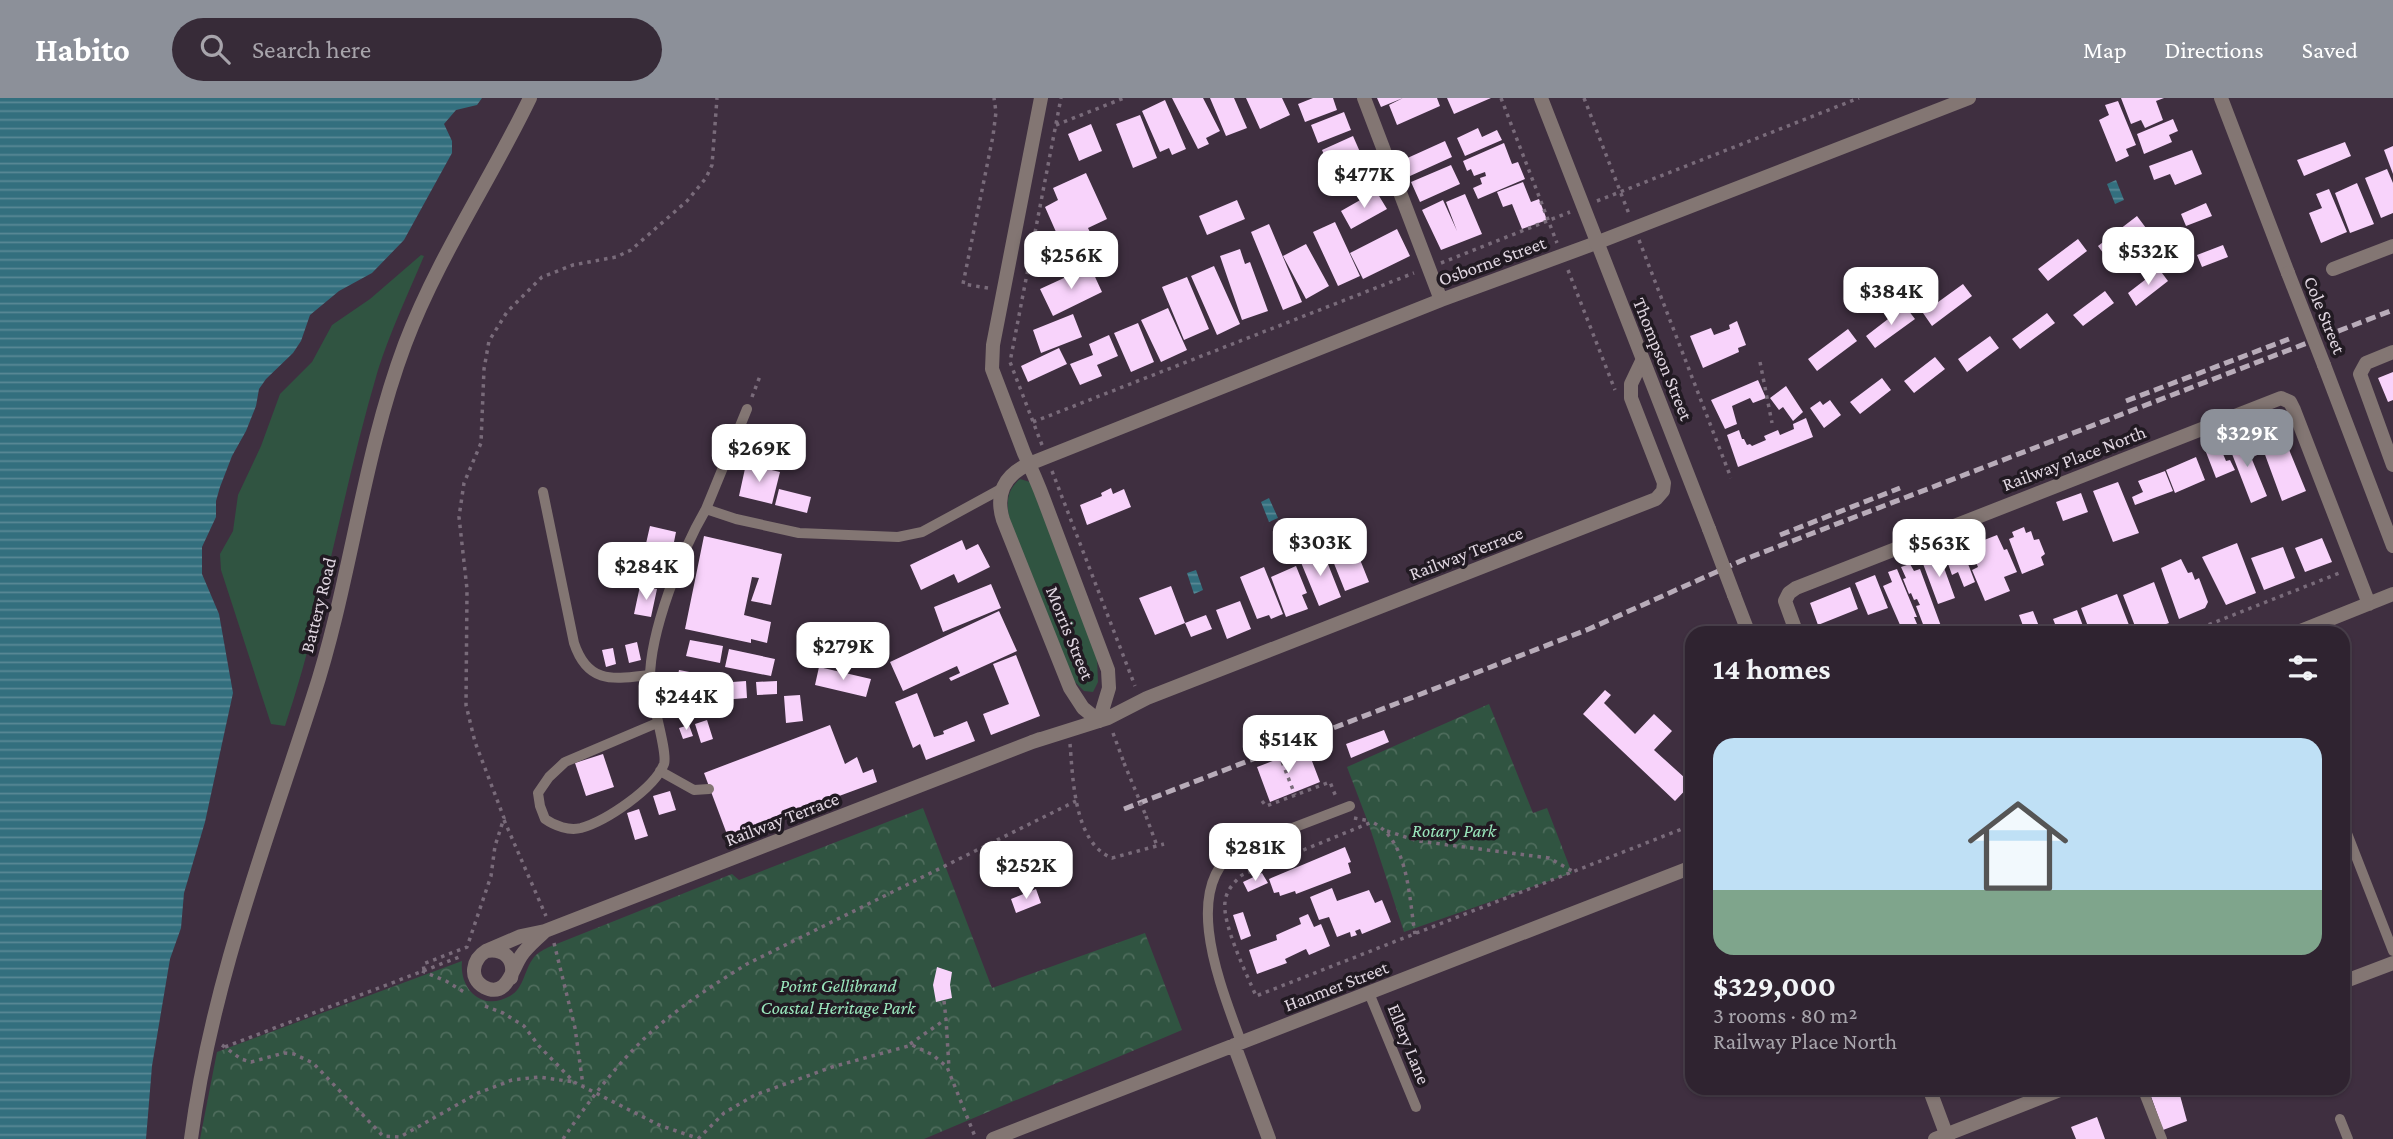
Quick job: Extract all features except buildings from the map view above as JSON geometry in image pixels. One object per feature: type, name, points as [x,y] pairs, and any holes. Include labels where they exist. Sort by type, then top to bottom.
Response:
[{"type":"street","name":"Battery Road","points":[[191,1139],[207,1040],[229,952],[330,641],[389,391],[439,266],[530,98]]},
{"type":"street","name":"Morris Street","points":[[1001,489],[1000,507],[1003,520],[1070,688],[1080,705],[1099,721],[1109,688],[1105,658],[992,369],[993,345],[1041,98]]},
{"type":"street","points":[[1364,98],[1441,300]]},
{"type":"street","name":"Thompson Street","points":[[1541,98],[1746,626]]},
{"type":"street","name":"Osborne Street","points":[[1030,464],[1441,300],[1597,243],[1969,98]]},
{"type":"street","name":"Cole Street","points":[[2221,98],[2393,546]]},
{"type":"street","points":[[2333,269],[2393,246]]},
{"type":"street","points":[[2393,352],[2366,363],[2360,374],[2393,466]]},
{"type":"street","name":"Railway Terrace","points":[[482,954],[521,936],[547,930],[1032,742],[1099,721],[1147,698],[1657,499],[1663,491],[1664,482],[1631,398],[1631,384],[1642,361]]},
{"type":"street","name":"Railway Place North","points":[[1794,626],[1785,601],[1789,593],[1796,588],[2281,398],[2288,401],[2294,410],[2369,604]]},
{"type":"street","points":[[1001,489],[1013,473],[1030,464]]},
{"type":"street","points":[[2313,626],[2393,594]]},
{"type":"street","name":"Railway Terrace","points":[[1032,742],[1076,719],[1078,709],[1070,688]]},
{"type":"street","name":"Hanmer Street","points":[[993,1139],[1685,870]]},
{"type":"street","name":"Railway Terrace","points":[[511,978],[520,956],[547,930]]},
{"type":"street","points":[[500,951],[508,956],[513,968],[511,978],[500,988],[485,987],[477,981],[474,971],[482,954],[500,951]]},
{"type":"street","points":[[2350,979],[2393,963]]},
{"type":"street","points":[[1238,1044],[1269,1139]]},
{"type":"street","points":[[1931,1095],[1943,1137],[2048,1095]]},
{"type":"lane","points":[[657,723],[565,762],[541,786],[537,795],[542,814],[548,821],[567,828],[582,827],[636,798],[660,771],[665,755],[650,675],[654,644],[661,617],[694,532],[747,409]]},
{"type":"lane","points":[[706,509],[736,519],[799,533],[905,536],[930,528],[1001,489]]},
{"type":"lane","points":[[543,492],[573,643],[580,660],[595,674],[607,678],[650,675]]},
{"type":"lane","points":[[660,771],[694,790],[709,789]]},
{"type":"lane","points":[[1238,1044],[1210,942],[1208,910],[1216,874],[1224,860],[1238,849],[1345,807]]},
{"type":"lane","points":[[2350,841],[2393,951]]},
{"type":"lane","name":"Ellery Lane","points":[[1370,993],[1416,1107]]},
{"type":"lane","points":[[2145,1095],[2162,1139]]},
{"type":"lane","points":[[2340,1119],[2348,1139]]},
{"type":"path","points":[[583,1085],[575,1028],[561,966],[547,930],[544,912],[504,818],[474,737],[466,705],[467,589],[459,517],[462,491],[481,443],[484,369],[489,341],[506,312],[542,277],[573,265],[624,254],[677,212],[709,172],[715,139],[717,98]]},
{"type":"path","points":[[994,98],[996,112],[993,136],[963,284],[1023,295]]},
{"type":"path","points":[[1061,98],[1010,362],[1136,689]]},
{"type":"path","points":[[1056,125],[1124,98]]},
{"type":"path","points":[[1501,98],[1615,391]]},
{"type":"path","points":[[1584,98],[1731,478]]},
{"type":"path","points":[[1033,422],[1859,98]]},
{"type":"path","points":[[1760,362],[1772,423]]},
{"type":"path","points":[[747,409],[760,376]]},
{"type":"path","points":[[2205,626],[2354,567]]},
{"type":"path","points":[[1069,732],[1076,801],[1094,844],[1112,859],[1164,844]]},
{"type":"path","points":[[1114,736],[1157,846]]},
{"type":"path","points":[[1279,754],[1295,795]]},
{"type":"path","points":[[1262,802],[1266,806],[1330,782],[1355,818],[1372,822],[1385,830],[1418,841],[1549,858],[1574,872]]},
{"type":"path","points":[[563,1139],[596,1091],[656,1028],[715,984],[747,964],[1076,801]]},
{"type":"path","points":[[423,971],[423,964],[468,945],[491,876],[495,846],[504,818]]},
{"type":"path","points":[[1372,822],[1242,875],[1232,884],[1225,902],[1227,921],[1256,996],[1685,828]]},
{"type":"path","points":[[1385,830],[1401,855],[1415,934]]},
{"type":"path","points":[[482,954],[464,955],[225,1047],[241,1059],[251,1062],[284,1053],[313,1063],[381,1138],[400,1137],[478,1093],[512,1080],[532,1077],[583,1085],[659,1125],[698,1139],[724,1113],[755,1095],[803,1077],[908,1045],[946,1019]]},
{"type":"path","points":[[423,971],[453,984],[470,997]]},
{"type":"path","points":[[944,1001],[949,1071],[976,1139]]},
{"type":"path","points":[[477,1002],[524,1026],[539,1046],[574,1082]]},
{"type":"path","points":[[908,1045],[933,1055],[949,1071]]},
{"type":"green space","points":[[421,255],[424,256],[378,370],[311,638],[285,726],[271,724],[221,570],[220,554],[233,531],[238,495],[261,446],[280,394],[312,362],[332,325],[370,299]]},
{"type":"green space","points":[[1020,479],[1030,482],[1097,657],[1098,682],[1093,692],[1084,691],[1074,681],[1011,524],[1008,511],[1009,494]]},
{"type":"green space","name":"Rotary Park","points":[[1489,704],[1533,813],[1547,808],[1572,873],[1404,932],[1347,767]]},
{"type":"green space","name":"Point Gellibrand Coastal Heritage Park","points":[[923,808],[992,988],[1145,933],[1182,1030],[924,1139],[200,1139],[217,1052],[462,961],[464,981],[468,989],[482,999],[500,1000],[519,988],[532,960],[549,947],[732,874],[739,880]]},
{"type":"water","points":[[0,98],[482,98],[477,105],[456,110],[444,124],[452,141],[452,153],[404,240],[372,273],[339,291],[310,315],[301,341],[293,353],[259,389],[256,406],[220,487],[216,501],[216,517],[202,547],[202,574],[219,614],[233,693],[205,822],[184,893],[181,928],[170,959],[152,1066],[146,1139],[0,1139]]},
{"type":"water","points":[[2116,180],[2124,200],[2115,204],[2107,184]]},
{"type":"water","points":[[1269,498],[1278,518],[1269,522],[1261,502]]},
{"type":"water","points":[[1196,570],[1203,590],[1194,594],[1187,573]]},
{"type":"railway","points":[[1124,809],[1589,629],[1743,560],[2393,310]]},
{"type":"railway","points":[[2126,401],[2289,339]]},
{"type":"railway","points":[[1780,535],[1900,488]]}]
